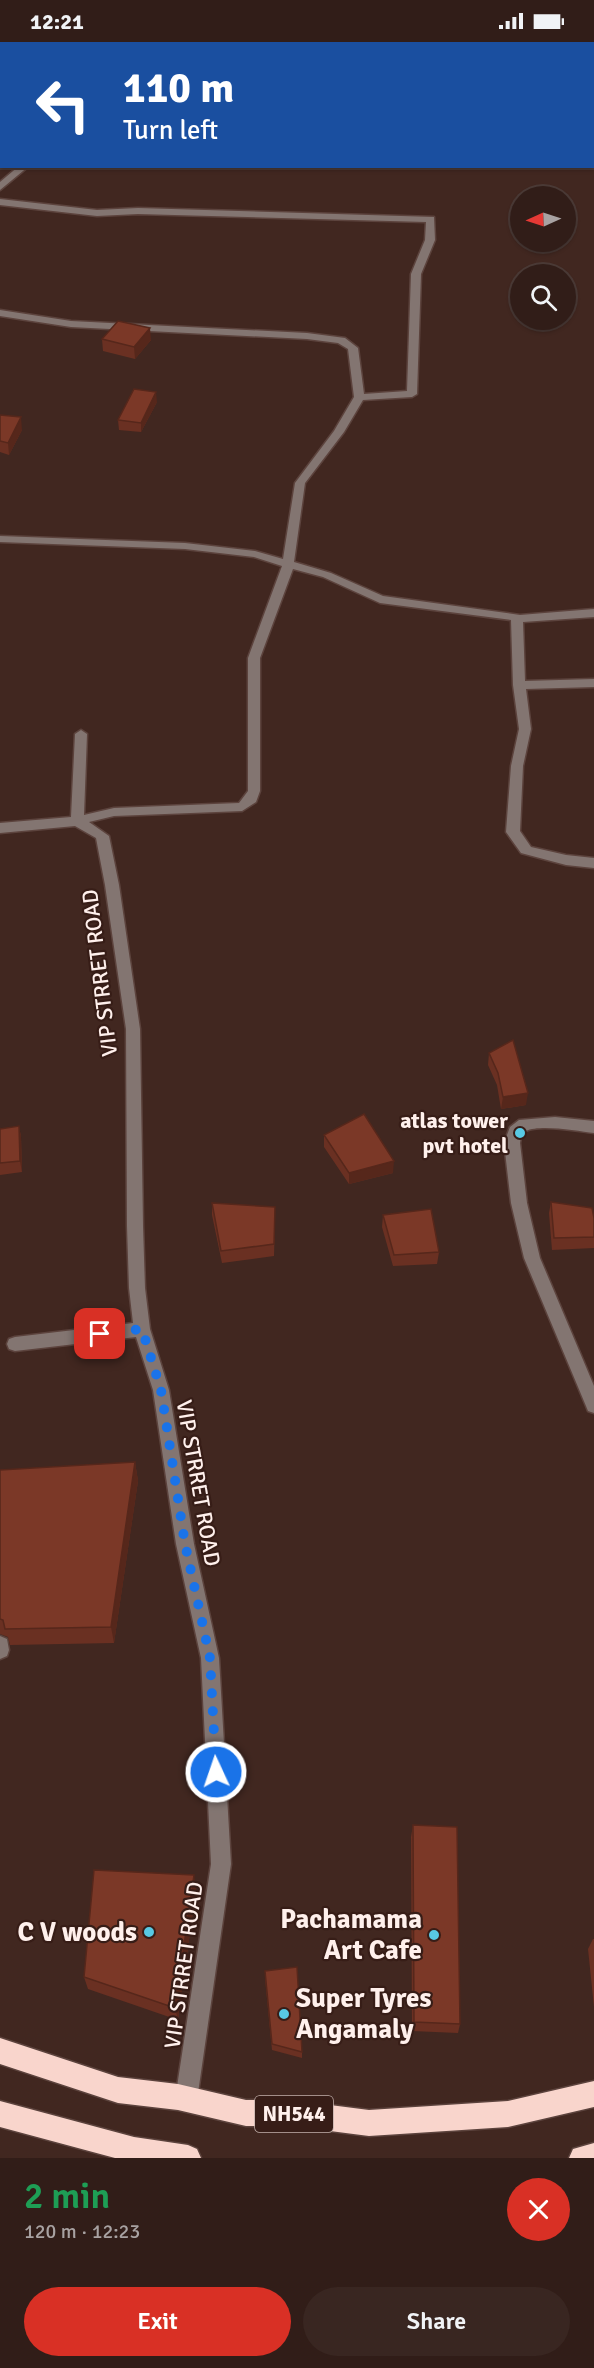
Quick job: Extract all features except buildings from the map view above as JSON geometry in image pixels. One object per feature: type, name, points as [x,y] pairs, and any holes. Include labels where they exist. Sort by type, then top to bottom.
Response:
[{"type":"highway","name":"NH544","points":[[0,2050],[118,2090],[178,2097],[246,2114],[291,2113],[369,2123],[508,2114],[594,2094]]},
{"type":"highway","points":[[0,2114],[134,2150],[188,2158]]},
{"type":"highway","points":[[582,2158],[594,2156]]},
{"type":"street","points":[[0,187],[23,168]]},
{"type":"street","points":[[0,202],[97,213],[138,211],[431,219],[430,240],[416,274],[412,394],[359,398]]},
{"type":"street","points":[[0,313],[71,324],[307,336],[341,340],[353,348],[359,398],[339,432],[300,483],[288,566],[254,658],[255,774],[251,800],[242,807],[114,812],[77,821],[0,828]]},
{"type":"street","points":[[0,538],[185,546],[255,554],[288,566],[327,575],[380,599],[514,616],[517,619],[594,613]]},
{"type":"street","points":[[517,619],[519,685],[525,729],[517,766],[513,832],[526,849],[566,860],[594,862]]},
{"type":"street","points":[[519,685],[594,683]]},
{"type":"street","points":[[77,821],[81,734]]},
{"type":"street","name":"VIP STRRET ROAD","points":[[77,821],[102,836],[112,885],[133,1029],[135,1236],[142,1329],[161,1390],[185,1544],[210,1658],[221,1864],[186,2100]]},
{"type":"street","points":[[594,1127],[555,1123],[524,1124],[515,1131],[512,1143],[519,1203],[532,1258],[594,1406]]},
{"type":"street","points":[[15,1344],[142,1329]]},
{"type":"place","name":"atlas tower pvt hotel","points":[[520,1133]]},
{"type":"place","name":"C V woods","points":[[149,1932]]},
{"type":"place","name":"Pachamama Art Cafe","points":[[434,1935]]},
{"type":"place","name":"Super Tyres Angamaly","points":[[284,2014]]},
{"type":"route","points":[[100,1334],[142,1329],[161,1390],[185,1544],[210,1658],[216,1772]]}]
